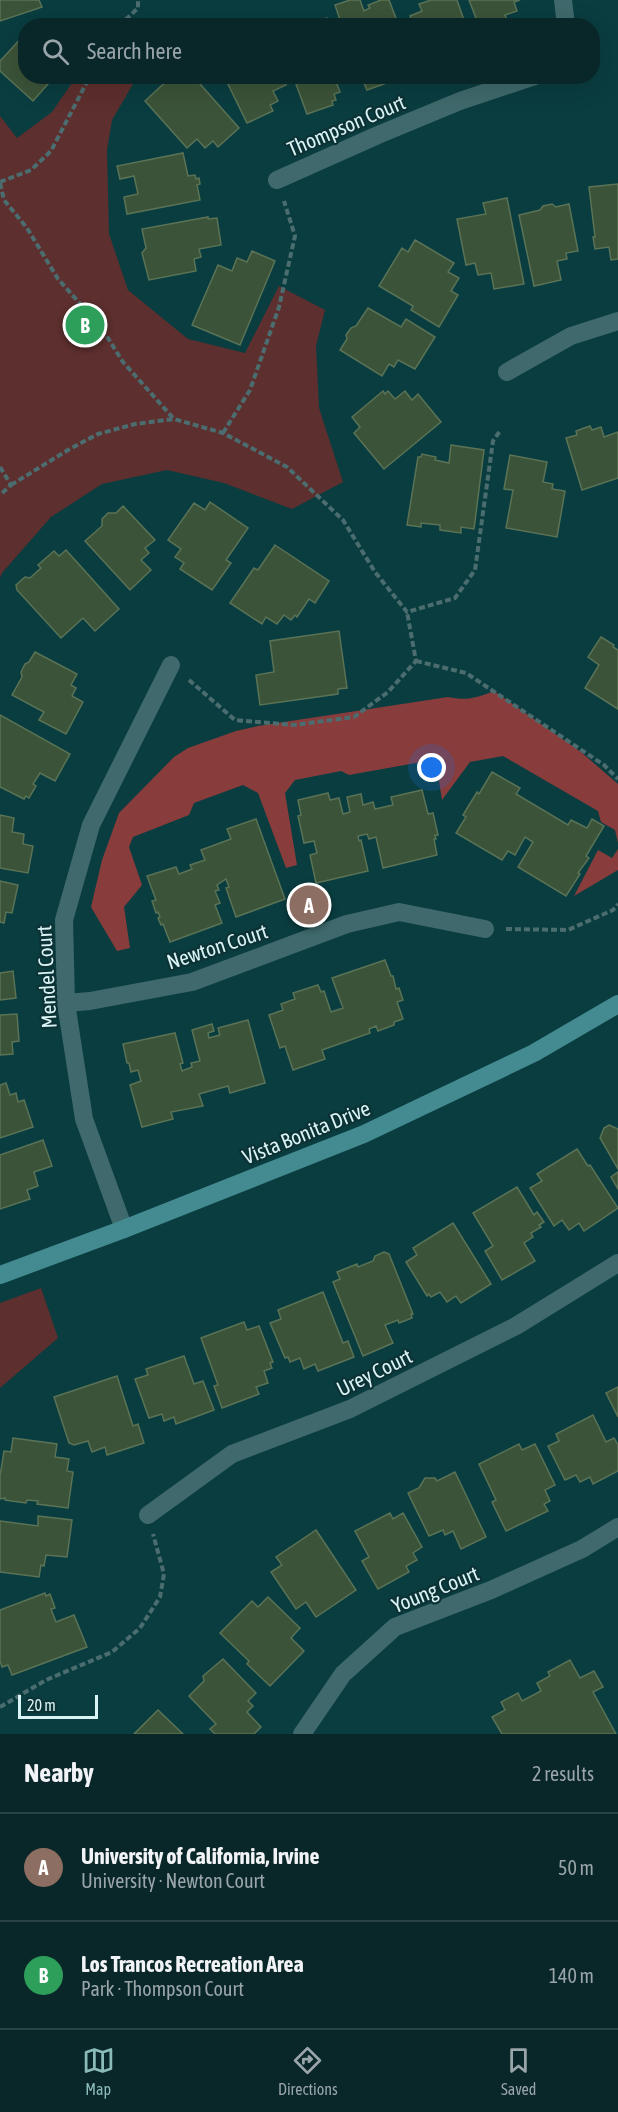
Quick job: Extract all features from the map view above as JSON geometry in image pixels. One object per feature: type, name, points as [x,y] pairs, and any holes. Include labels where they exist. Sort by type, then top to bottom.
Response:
[{"type":"street","points":[[563,0],[565,18]]},
{"type":"street","name":"Thompson Court","points":[[277,180],[460,101],[511,84]]},
{"type":"street","points":[[507,372],[571,336],[618,321]]},
{"type":"street","name":"Mendel Court","points":[[124,1229],[84,1119],[66,1003],[64,920],[91,825],[171,665]]},
{"type":"street","name":"Newton Court","points":[[66,1003],[90,1001],[192,982],[347,924],[399,912],[485,929]]},
{"type":"street","name":"Vista Bonita Drive","points":[[0,1275],[124,1229],[364,1134],[534,1053],[618,1004]]},
{"type":"street","name":"Urey Court","points":[[148,1515],[232,1454],[361,1404],[516,1326],[618,1263]]},
{"type":"street","name":"Young Court","points":[[302,1734],[343,1674],[395,1627],[491,1590],[582,1549],[618,1527]]},
{"type":"path","points":[[127,18],[138,8],[138,0]]},
{"type":"path","points":[[86,84],[51,151],[32,170],[0,182],[4,200],[27,228],[58,279],[100,327],[123,362],[174,419]]},
{"type":"path","points":[[223,433],[250,390],[279,307],[295,236],[277,180]]},
{"type":"path","points":[[0,495],[11,485],[98,434],[135,424],[174,419],[223,433],[287,467],[343,520],[375,572],[407,612],[416,661]]},
{"type":"path","points":[[407,612],[455,598],[475,570],[493,441],[500,431]]},
{"type":"path","points":[[0,467],[11,485]]},
{"type":"path","points":[[171,665],[235,720],[294,725],[354,717],[388,692],[416,661]]},
{"type":"path","points":[[416,661],[466,673],[604,765],[618,779]]},
{"type":"path","points":[[485,929],[568,930],[613,910],[618,904]]},
{"type":"path","points":[[0,1707],[46,1680],[112,1652],[140,1628],[160,1597],[164,1574],[148,1515]]},
{"type":"shaded area","points":[[0,0],[618,0],[618,1734],[0,1734]]},
{"type":"shaded area","points":[[71,84],[133,84],[112,120],[107,150],[109,234],[128,290],[188,339],[245,353],[279,286],[325,310],[316,346],[319,408],[343,482],[292,509],[224,483],[167,470],[102,484],[51,517],[0,578],[0,116],[17,138],[52,112]]},
{"type":"shaded area","points":[[494,691],[581,752],[618,784],[618,843],[615,830],[601,822],[598,811],[503,756],[470,762],[442,800],[437,768],[427,761],[349,775],[341,771],[295,780],[285,793],[297,865],[286,868],[258,793],[243,785],[194,803],[189,815],[133,837],[129,847],[142,885],[124,907],[130,948],[117,951],[91,907],[102,860],[119,813],[174,757],[188,748],[236,731],[258,726],[448,697],[471,698]]},
{"type":"shaded area","points":[[618,849],[618,870],[574,896],[598,850],[612,858]]},
{"type":"shaded area","points":[[41,1288],[58,1338],[0,1388],[0,1303]]},
{"type":"building","points":[[0,0],[39,0],[42,7],[0,21]]},
{"type":"building","points":[[350,0],[360,0],[364,11],[370,8],[368,5],[381,0],[389,0],[396,18],[339,18],[335,5]]},
{"type":"building","points":[[431,0],[457,0],[463,18],[411,18],[410,16],[422,11],[419,4]]},
{"type":"building","points":[[469,0],[520,0],[514,2],[517,11],[505,15],[506,18],[476,18]]},
{"type":"building","points":[[18,42],[18,84],[48,84],[33,101],[0,71],[0,61]]},
{"type":"building","points":[[163,84],[200,84],[239,128],[218,147],[213,141],[205,148],[197,139],[187,148],[145,101]]},
{"type":"building","points":[[228,84],[286,84],[273,91],[278,101],[270,105],[273,111],[247,123]]},
{"type":"building","points":[[296,84],[337,84],[340,92],[334,94],[336,100],[332,101],[333,105],[307,114]]},
{"type":"building","points":[[364,84],[384,84],[367,90]]},
{"type":"building","points":[[183,153],[188,176],[195,175],[196,179],[199,178],[200,184],[197,185],[200,200],[127,214],[124,197],[138,194],[134,176],[120,179],[117,166]]},
{"type":"building","points":[[618,184],[618,259],[611,260],[609,247],[595,249],[589,187]]},
{"type":"building","points":[[507,198],[524,284],[494,289],[491,273],[478,275],[475,263],[466,265],[457,219],[486,214],[483,203]]},
{"type":"building","points":[[552,204],[556,207],[569,204],[578,251],[566,253],[567,259],[557,261],[561,280],[534,286],[519,215],[540,210],[543,206]]},
{"type":"building","points":[[208,217],[208,219],[217,218],[221,245],[199,249],[201,257],[194,259],[196,271],[149,280],[142,253],[146,248],[142,229]]},
{"type":"building","points":[[415,240],[454,263],[448,272],[459,278],[451,291],[458,295],[439,327],[411,310],[413,306],[379,286],[402,248],[408,252]]},
{"type":"building","points":[[252,251],[275,261],[240,345],[192,325],[218,265],[232,271],[237,258],[247,262]]},
{"type":"building","points":[[368,308],[401,327],[406,319],[435,337],[415,369],[398,360],[394,367],[389,364],[382,376],[340,350],[347,339],[346,335],[351,328],[356,326]]},
{"type":"building","points":[[383,391],[385,394],[388,391],[395,399],[405,391],[412,400],[418,394],[441,422],[384,469],[354,433],[360,427],[352,417]]},
{"type":"building","points":[[590,426],[592,430],[601,427],[604,437],[618,432],[618,478],[582,490],[566,438],[577,435],[576,431]]},
{"type":"building","points":[[451,445],[484,450],[474,529],[461,527],[461,533],[440,530],[440,525],[421,523],[421,527],[407,525],[418,457],[422,454],[449,463]]},
{"type":"building","points":[[510,455],[547,462],[543,482],[553,484],[552,489],[565,491],[557,537],[506,528],[513,490],[504,489]]},
{"type":"building","points":[[210,502],[248,528],[226,560],[231,563],[212,590],[180,569],[184,563],[175,557],[181,549],[168,540],[194,503],[205,510]]},
{"type":"building","points":[[123,506],[155,540],[145,548],[149,553],[141,560],[151,570],[130,590],[85,541],[102,526],[102,519],[108,513],[116,513]]},
{"type":"building","points":[[275,545],[329,581],[315,603],[309,599],[297,617],[295,615],[291,620],[284,615],[277,624],[266,617],[262,624],[230,603],[254,568],[258,570]]},
{"type":"building","points":[[66,550],[119,609],[95,631],[83,618],[61,638],[17,590],[16,585],[25,577],[30,578],[41,568],[38,565],[54,551],[59,556]]},
{"type":"building","points":[[339,631],[347,688],[338,689],[338,694],[260,705],[256,675],[274,672],[270,641]]},
{"type":"building","points":[[601,637],[618,650],[618,709],[585,688],[599,665],[588,657]]},
{"type":"building","points":[[35,652],[77,674],[71,685],[76,688],[72,696],[83,702],[66,734],[39,720],[44,712],[12,695],[22,677],[21,672],[25,664]]},
{"type":"building","points":[[0,715],[70,754],[55,781],[40,773],[33,784],[36,786],[29,798],[26,796],[24,799],[0,787]]},
{"type":"building","points":[[492,772],[520,788],[516,794],[568,825],[571,820],[587,828],[592,819],[604,826],[586,856],[589,858],[566,896],[518,867],[533,842],[525,837],[515,855],[508,851],[502,860],[456,833],[466,817],[463,815]]},
{"type":"building","points":[[422,790],[428,814],[433,813],[438,835],[435,835],[436,839],[434,839],[437,855],[383,868],[376,837],[369,839],[367,834],[358,836],[368,871],[316,883],[310,855],[317,853],[314,841],[304,843],[298,816],[301,815],[298,800],[328,793],[330,800],[339,798],[343,814],[350,812],[347,797],[361,794],[363,805],[373,802],[375,809],[393,805],[391,797]]},
{"type":"building","points":[[0,815],[14,818],[12,832],[24,834],[23,844],[33,846],[28,873],[0,868]]},
{"type":"building","points":[[256,819],[285,899],[236,917],[226,888],[229,887],[226,879],[217,885],[219,890],[215,891],[220,903],[215,905],[222,923],[170,942],[158,918],[160,917],[158,912],[156,913],[152,901],[156,900],[147,876],[176,867],[179,874],[192,869],[190,865],[205,860],[201,850],[231,839],[227,829]]},
{"type":"building","points":[[0,881],[18,885],[12,913],[6,912],[4,923],[0,922]]},
{"type":"building","points":[[385,960],[393,976],[396,989],[399,988],[403,1000],[397,1002],[403,1019],[378,1031],[376,1026],[369,1029],[370,1033],[322,1050],[325,1059],[293,1070],[285,1046],[280,1048],[269,1015],[283,1010],[281,1004],[295,999],[293,993],[318,985],[321,992],[324,991],[331,1012],[343,1008],[332,978]]},
{"type":"building","points":[[13,971],[16,998],[0,1000],[0,973]]},
{"type":"building","points":[[17,1014],[19,1041],[12,1042],[13,1054],[0,1055],[0,1015]]},
{"type":"building","points":[[248,1020],[265,1083],[230,1093],[228,1086],[199,1094],[203,1106],[171,1112],[173,1119],[142,1127],[130,1085],[141,1081],[138,1070],[131,1072],[123,1044],[175,1033],[183,1063],[180,1064],[182,1071],[192,1067],[191,1063],[200,1061],[192,1030],[212,1024],[214,1031],[208,1033],[209,1038],[220,1035],[218,1028]]},
{"type":"building","points":[[6,1083],[10,1095],[16,1093],[18,1102],[24,1100],[33,1127],[0,1138],[0,1085]]},
{"type":"building","points":[[609,1125],[618,1129],[618,1169],[600,1138],[604,1128]]},
{"type":"building","points":[[43,1140],[52,1166],[34,1172],[38,1186],[27,1190],[30,1199],[0,1209],[0,1155]]},
{"type":"building","points":[[577,1149],[618,1208],[584,1231],[579,1223],[569,1230],[562,1220],[554,1226],[530,1188],[542,1181],[537,1174]]},
{"type":"building","points":[[618,1172],[618,1189],[611,1177]]},
{"type":"building","points":[[517,1187],[534,1215],[537,1212],[544,1222],[539,1225],[541,1227],[531,1233],[533,1237],[524,1243],[535,1261],[502,1280],[485,1251],[493,1246],[473,1213]]},
{"type":"building","points":[[453,1223],[491,1284],[461,1303],[456,1296],[447,1302],[440,1292],[431,1297],[429,1294],[427,1296],[406,1262],[417,1255],[413,1248]]},
{"type":"building","points":[[384,1252],[389,1254],[413,1314],[411,1314],[412,1318],[385,1325],[393,1343],[363,1356],[333,1282],[340,1279],[337,1272],[357,1264],[358,1267],[373,1261],[375,1256]]},
{"type":"building","points":[[323,1292],[343,1343],[348,1341],[354,1357],[318,1371],[315,1364],[304,1369],[300,1358],[290,1362],[288,1357],[285,1358],[270,1323],[281,1319],[278,1310]]},
{"type":"building","points":[[244,1322],[247,1330],[259,1326],[273,1362],[270,1363],[272,1368],[264,1371],[268,1383],[256,1387],[259,1394],[222,1408],[214,1386],[218,1385],[201,1338]]},
{"type":"building","points":[[184,1356],[194,1384],[203,1381],[214,1410],[176,1424],[174,1417],[164,1421],[162,1414],[149,1418],[135,1379],[148,1375],[146,1369]]},
{"type":"building","points":[[117,1376],[133,1426],[138,1424],[144,1443],[107,1455],[105,1447],[92,1452],[88,1441],[74,1445],[69,1443],[54,1397]]},
{"type":"building","points":[[618,1387],[618,1417],[606,1393]]},
{"type":"building","points":[[593,1415],[606,1442],[614,1438],[618,1445],[618,1471],[593,1484],[590,1477],[580,1482],[576,1475],[565,1480],[548,1446],[559,1441],[556,1434]]},
{"type":"building","points":[[13,1438],[57,1444],[55,1457],[69,1459],[67,1471],[73,1472],[68,1508],[37,1504],[38,1501],[27,1500],[26,1503],[0,1499],[0,1476],[4,1451],[11,1452]]},
{"type":"building","points":[[519,1444],[522,1450],[535,1444],[555,1485],[545,1490],[550,1501],[544,1504],[548,1511],[506,1531],[492,1502],[496,1500],[479,1464]]},
{"type":"building","points":[[455,1472],[486,1537],[461,1549],[453,1531],[445,1535],[443,1530],[429,1536],[408,1493],[419,1488],[425,1478],[435,1478],[437,1481]]},
{"type":"building","points":[[390,1513],[393,1519],[403,1513],[422,1547],[413,1553],[417,1560],[406,1566],[409,1572],[378,1589],[362,1561],[369,1557],[355,1531]]},
{"type":"building","points":[[38,1516],[72,1520],[67,1557],[46,1555],[39,1577],[0,1572],[0,1521],[38,1526]]},
{"type":"building","points":[[316,1530],[356,1590],[316,1617],[306,1602],[296,1609],[271,1572],[282,1565],[276,1557]]},
{"type":"building","points":[[45,1593],[46,1596],[50,1594],[55,1608],[51,1609],[56,1622],[74,1615],[87,1647],[12,1675],[8,1665],[2,1667],[0,1661],[0,1610]]},
{"type":"building","points":[[268,1597],[300,1628],[291,1638],[304,1651],[270,1686],[247,1664],[249,1661],[220,1633],[252,1601],[258,1607]]},
{"type":"building","points":[[223,1659],[256,1693],[248,1701],[253,1706],[247,1712],[261,1727],[254,1734],[215,1734],[210,1729],[216,1724],[189,1696],[204,1681],[203,1676]]},
{"type":"building","points":[[570,1660],[580,1678],[594,1671],[603,1687],[593,1692],[616,1734],[502,1734],[492,1717],[505,1710],[501,1702],[518,1693],[522,1701],[541,1691],[537,1683],[550,1676],[548,1672]]},
{"type":"building","points":[[158,1710],[183,1734],[134,1734]]},
{"type":"place","name":"Los Trancos Recreation Area","points":[[85,325]]},
{"type":"place","name":"University of California, Irvine","points":[[309,905]]}]
